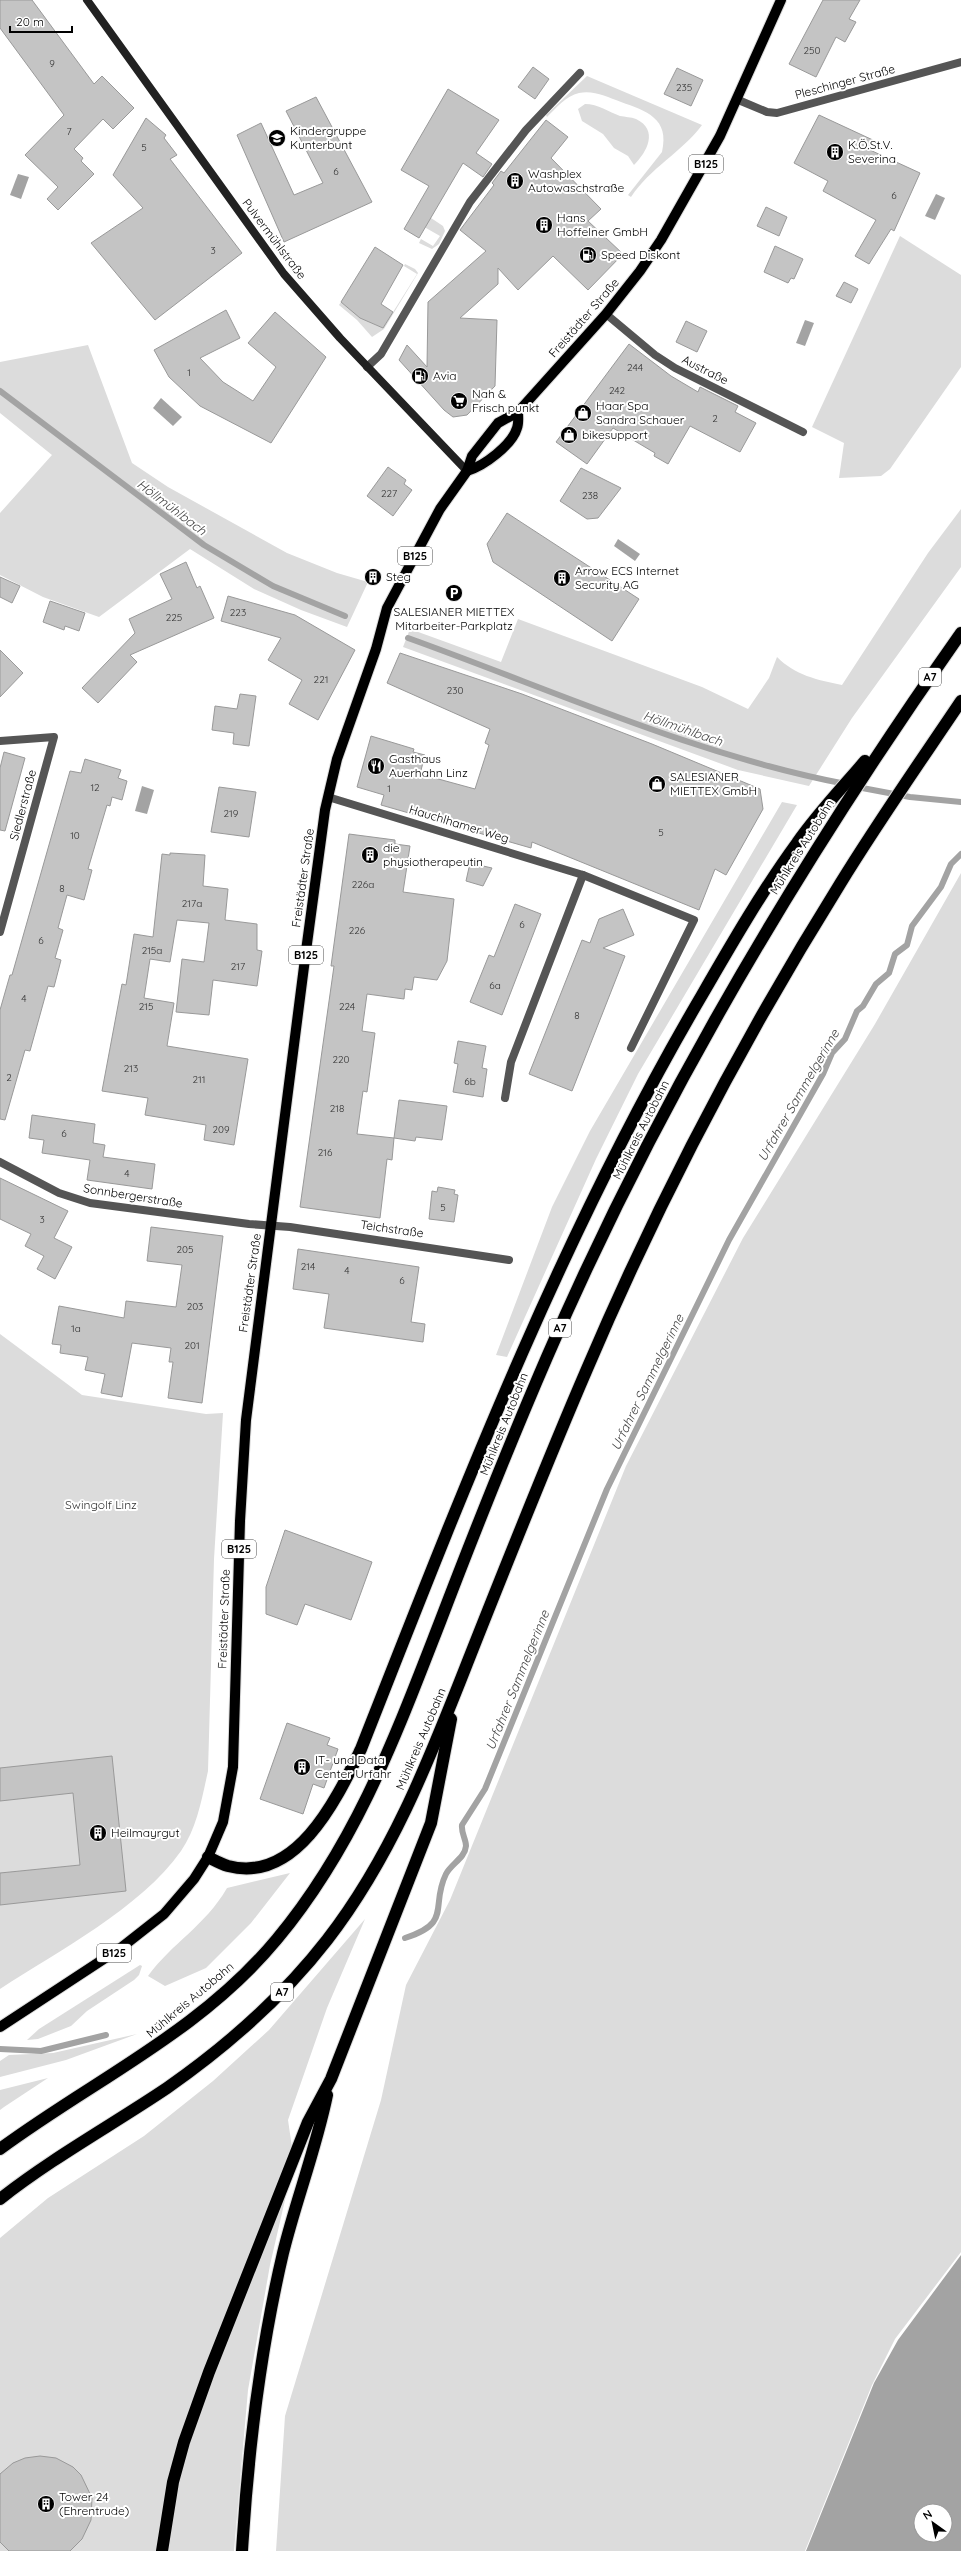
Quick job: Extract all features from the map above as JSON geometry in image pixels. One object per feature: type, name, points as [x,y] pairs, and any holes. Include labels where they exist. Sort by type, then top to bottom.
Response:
[{"type":"highway","name":"A7","points":[[873,755],[961,632]]},
{"type":"highway","name":"Mühlkreis Autobahn","points":[[0,2199],[42,2168],[195,2068],[232,2039],[293,1981],[348,1912],[386,1851],[424,1772],[588,1365],[652,1227],[705,1121],[757,1027],[840,884],[961,701]]},
{"type":"highway","name":"Mühlkreis Autobahn","points":[[0,2149],[152,2050],[224,1992],[276,1941],[329,1868],[362,1810],[388,1754],[516,1431],[585,1274],[706,1036],[873,755]]},
{"type":"highway","points":[[208,1857],[228,1866],[249,1868],[275,1863],[287,1856],[315,1829],[345,1781],[361,1749],[526,1343],[617,1148],[667,1055],[737,935],[798,842],[822,812],[873,755]]},
{"type":"highway","points":[[162,2551],[173,2482],[184,2442],[209,2372],[308,2122],[331,2079],[431,1823],[456,1691]]},
{"type":"highway","points":[[242,2551],[255,2413],[269,2321],[283,2253],[320,2126],[331,2079]]},
{"type":"main road","name":"Freistädter Straße","points":[[0,2027],[92,1967],[146,1929],[180,1896],[208,1857],[223,1822],[233,1767],[240,1521],[246,1420],[272,1226],[300,997],[328,797],[346,730],[376,649],[387,608],[440,509],[467,471],[472,456],[498,423],[518,412],[606,314],[640,271],[683,205],[720,136],[781,0]]},
{"type":"main road","points":[[467,471],[486,463],[505,444],[518,428],[518,412]]},
{"type":"street","name":"Pulvermühlstraße","points":[[87,0],[265,250],[308,303],[467,471]]},
{"type":"street","name":"Pleschinger Straße","points":[[736,99],[767,112],[777,113],[961,62]]},
{"type":"street","points":[[367,367],[381,354],[470,202],[526,130],[580,73]]},
{"type":"street","name":"Austraße","points":[[606,314],[655,355],[675,368],[803,432]]},
{"type":"street","name":"Siedlerstraße","points":[[0,741],[54,737],[0,932]]},
{"type":"street","name":"Hauchlhamer Weg","points":[[328,797],[583,875],[694,920],[631,1048]]},
{"type":"street","points":[[505,1098],[511,1062],[583,875]]},
{"type":"street","name":"Sonnbergerstraße","points":[[0,1162],[59,1193],[90,1203],[272,1226]]},
{"type":"street","name":"Teichstraße","points":[[272,1226],[443,1248],[509,1260]]},
{"type":"green space","points":[[587,76],[702,125],[685,144],[647,177],[631,197],[628,195],[662,152],[664,140],[662,131],[654,118],[639,109],[606,96],[590,92],[579,93],[570,97],[547,117],[546,115]]},
{"type":"green space","points":[[585,104],[599,107],[620,116],[634,118],[643,124],[649,135],[648,141],[643,154],[634,165],[628,156],[614,148],[603,134],[582,121],[578,109]]},
{"type":"green space","points":[[431,218],[443,226],[445,231],[439,244],[432,249],[419,243],[421,239],[433,246],[440,236],[419,224]]},
{"type":"green space","points":[[900,236],[961,275],[961,367],[890,469],[881,476],[839,478],[844,443],[812,427]]},
{"type":"green space","points":[[405,264],[415,269],[418,273],[384,329],[372,337],[357,320],[339,305],[341,302],[369,322],[383,328],[417,274],[404,266]]},
{"type":"green space","points":[[88,345],[132,463],[168,487],[287,553],[337,573],[368,582],[347,627],[301,610],[254,589],[190,549],[99,617],[43,597],[0,575],[0,513],[52,455],[0,413],[0,362]]},
{"type":"green space","points":[[961,509],[961,567],[852,718],[809,786],[738,770],[403,647],[410,629],[501,662],[518,619],[702,687],[748,709],[769,678],[777,657],[791,668],[807,676],[842,685],[928,553]]},
{"type":"green space","points":[[782,802],[797,805],[638,1074],[596,1159],[507,1357],[496,1355],[552,1207],[590,1131]]},
{"type":"green space","points":[[961,873],[961,2252],[895,2339],[872,2385],[805,2551],[276,2551],[285,2416],[381,2100],[406,1985],[450,1900],[626,1466],[743,1238],[875,1024]]},
{"type":"green space","name":"Swingolf Linz","points":[[0,1334],[82,1395],[206,1414],[223,1413],[214,1559],[208,1771],[195,1823],[187,1842],[181,1851],[164,1872],[144,1891],[97,1927],[0,1989]]},
{"type":"green space","points":[[290,1873],[251,1923],[206,1968],[165,1986],[148,1976],[157,1964],[209,1913],[227,1888]]},
{"type":"green space","points":[[365,1919],[327,2008],[288,2120],[294,2161],[270,2265],[248,2390],[234,2551],[0,2551],[0,2238],[48,2198],[144,2136],[213,2081],[269,2030]]},
{"type":"green space","points":[[140,1965],[142,1966],[139,1975],[134,1980],[87,2011],[71,2026],[38,2039],[27,2040],[39,2029]]},
{"type":"green space","points":[[137,2034],[66,2060],[0,2077],[0,2061],[9,2055],[53,2053]]},
{"type":"green space","points":[[48,2078],[4,2107],[0,2110],[0,2090]]},
{"type":"shaded area","points":[[18,174],[29,177],[21,199],[10,195]]},
{"type":"shaded area","points":[[936,194],[945,198],[935,220],[925,216]]},
{"type":"shaded area","points":[[805,320],[814,323],[805,346],[796,343]]},
{"type":"shaded area","points":[[161,398],[182,417],[173,426],[153,408]]},
{"type":"shaded area","points":[[618,539],[640,554],[635,561],[614,546]]},
{"type":"shaded area","points":[[142,786],[154,790],[147,814],[135,811]]},
{"type":"shaded area","points":[[961,2255],[961,2551],[806,2551],[874,2383],[898,2340]]},
{"type":"building","points":[[0,0],[32,0],[94,84],[102,76],[134,108],[113,129],[103,119],[74,149],[83,158],[81,161],[94,174],[58,210],[47,199],[58,187],[25,155],[64,115],[0,28]]},
{"type":"building","points":[[823,0],[860,0],[849,19],[856,22],[845,42],[836,37],[816,77],[789,64]]},
{"type":"building","points":[[533,67],[549,79],[535,99],[518,87]]},
{"type":"building","points":[[677,68],[703,80],[691,106],[664,94]]},
{"type":"building","points":[[448,89],[499,120],[476,153],[492,164],[483,177],[463,163],[419,238],[404,229],[429,186],[401,170]]},
{"type":"building","points":[[316,97],[372,202],[284,242],[237,135],[261,123],[294,195],[323,183],[286,111]]},
{"type":"building","points":[[819,115],[875,141],[870,150],[920,173],[894,231],[891,229],[869,264],[855,256],[876,220],[823,191],[828,181],[794,163]]},
{"type":"building","points":[[146,118],[166,135],[164,138],[177,155],[170,159],[242,253],[155,320],[91,243],[143,208],[113,175]]},
{"type":"building","points":[[546,120],[568,137],[551,158],[601,209],[588,221],[623,254],[588,290],[553,256],[518,290],[498,268],[498,284],[460,318],[497,320],[495,386],[467,415],[453,417],[444,410],[399,360],[407,345],[427,367],[428,302],[486,251],[460,230],[494,185],[492,183],[501,171],[504,173]]},
{"type":"building","points":[[766,207],[787,217],[779,236],[757,226]]},
{"type":"building","points":[[775,246],[803,259],[794,279],[791,278],[788,283],[764,272]]},
{"type":"building","points":[[375,247],[403,265],[381,304],[393,312],[383,328],[360,318],[341,302]]},
{"type":"building","points":[[844,282],[858,289],[851,303],[836,296]]},
{"type":"building","points":[[226,310],[240,338],[200,358],[223,382],[253,401],[276,367],[248,343],[275,312],[326,357],[271,443],[200,406],[169,377],[154,350]]},
{"type":"building","points":[[686,321],[707,331],[697,352],[676,342]]},
{"type":"building","points":[[629,344],[671,376],[698,392],[700,387],[738,406],[735,412],[756,423],[740,452],[690,426],[668,464],[654,456],[655,453],[613,428],[587,464],[556,442]]},
{"type":"building","points":[[388,467],[406,480],[404,484],[412,490],[393,516],[367,496]]},
{"type":"building","points":[[581,468],[621,488],[598,518],[587,519],[560,501]]},
{"type":"building","name":"Arrow ECS Internet Security AG","points":[[507,513],[639,599],[612,641],[493,562],[487,544]]},
{"type":"building","points":[[186,562],[197,588],[200,586],[214,618],[130,655],[137,662],[98,703],[82,688],[135,633],[129,619],[172,599],[160,574]]},
{"type":"building","points":[[0,577],[20,586],[12,603],[0,597]]},
{"type":"building","points":[[228,596],[295,615],[355,650],[318,720],[289,704],[302,680],[268,660],[281,638],[221,621]]},
{"type":"building","points":[[50,601],[85,613],[79,631],[65,626],[64,630],[43,622]]},
{"type":"building","points":[[0,650],[23,673],[0,697]]},
{"type":"building","name":"SALESIANER MIETTEX GmbH","points":[[400,653],[522,694],[652,744],[760,789],[763,809],[726,875],[715,869],[699,910],[532,842],[531,848],[381,805],[384,795],[357,787],[371,736],[414,749],[413,752],[425,755],[420,774],[475,789],[489,745],[485,743],[490,729],[387,683]]},
{"type":"building","points":[[240,694],[256,696],[249,746],[233,744],[234,733],[212,730],[215,706],[237,709]]},
{"type":"building","points":[[4,752],[25,758],[5,831],[0,830],[0,768]]},
{"type":"building","points":[[85,759],[121,770],[118,778],[127,781],[122,800],[112,797],[110,806],[107,805],[88,869],[92,870],[84,900],[67,895],[58,928],[63,930],[55,958],[61,960],[54,987],[48,986],[30,1051],[25,1050],[5,1120],[0,1119],[0,1010],[10,975],[12,975],[70,771],[81,773]]},
{"type":"building","points":[[219,787],[256,792],[249,837],[211,832]]},
{"type":"building","points":[[349,834],[395,840],[395,844],[410,846],[403,892],[454,899],[447,961],[437,980],[414,977],[412,990],[405,989],[404,999],[367,994],[362,1031],[375,1033],[367,1092],[363,1091],[357,1134],[394,1138],[392,1160],[387,1159],[380,1218],[300,1207],[334,966],[331,966]]},
{"type":"building","points":[[170,853],[205,855],[203,886],[228,889],[225,920],[257,924],[257,950],[262,951],[257,986],[213,980],[209,1015],[176,1012],[182,959],[204,962],[209,923],[177,920],[170,962],[150,959],[144,998],[174,1003],[167,1046],[248,1059],[234,1145],[204,1140],[206,1125],[145,1115],[148,1098],[102,1091],[122,984],[126,985],[134,934],[153,937],[162,854],[170,855]]},
{"type":"building","points":[[470,863],[492,868],[483,886],[466,881]]},
{"type":"building","points":[[515,904],[541,914],[502,1015],[470,1002],[489,955],[494,957]]},
{"type":"building","points":[[623,909],[634,935],[603,948],[625,956],[572,1091],[529,1074],[582,940],[590,943],[599,919]]},
{"type":"building","points":[[458,1041],[486,1046],[482,1068],[487,1069],[483,1097],[453,1092],[458,1064],[454,1063]]},
{"type":"building","points":[[399,1100],[447,1106],[442,1140],[416,1137],[415,1141],[394,1138]]},
{"type":"building","points":[[32,1115],[95,1124],[93,1143],[105,1145],[103,1157],[155,1164],[152,1189],[87,1180],[90,1160],[42,1153],[44,1140],[29,1138]]},
{"type":"building","points":[[0,1178],[68,1211],[54,1238],[72,1247],[55,1279],[37,1269],[44,1256],[25,1246],[31,1234],[0,1219]]},
{"type":"building","points":[[438,1187],[455,1190],[454,1194],[458,1195],[454,1222],[429,1219],[432,1191],[437,1192]]},
{"type":"building","points":[[151,1227],[223,1236],[202,1403],[168,1398],[173,1362],[169,1362],[171,1348],[132,1343],[122,1397],[101,1393],[105,1374],[85,1370],[88,1357],[60,1353],[61,1345],[52,1344],[59,1306],[124,1318],[126,1301],[176,1307],[182,1265],[147,1261]]},
{"type":"building","points":[[298,1249],[419,1267],[411,1322],[425,1324],[423,1342],[324,1328],[329,1294],[293,1289]]},
{"type":"building","points":[[285,1530],[372,1562],[351,1620],[305,1604],[297,1625],[266,1614],[266,1587]]},
{"type":"building","name":"IT- und Data Center Urfahr","points":[[287,1723],[330,1738],[327,1745],[338,1749],[324,1788],[313,1784],[303,1814],[260,1799]]},
{"type":"building","name":"Heilmayrgut","points":[[112,1756],[126,1891],[0,1905],[0,1873],[80,1865],[73,1793],[0,1801],[0,1768]]},
{"type":"building","name":"Tower 24 (Ehrentrude)","points":[[40,2456],[56,2458],[73,2467],[81,2475],[92,2498],[91,2520],[82,2539],[70,2551],[9,2551],[0,2542],[0,2474],[13,2463],[25,2458]]},
{"type":"waterway","name":"Höllmühlbach","points":[[0,391],[204,545],[273,586],[345,616]]},
{"type":"waterway","name":"Höllmühlbach","points":[[408,638],[624,720],[679,739],[789,772],[846,784]]},
{"type":"waterway","name":"Höllmühlbach","points":[[857,787],[910,797],[961,802]]},
{"type":"waterway","name":"Urfahrer Sammelgerinne","points":[[405,1938],[420,1932],[435,1920],[438,1912],[442,1885],[446,1874],[461,1857],[465,1850],[466,1843],[462,1831],[462,1825],[485,1789],[607,1489],[729,1240],[823,1074],[832,1053],[845,1039],[857,1011],[863,1006],[876,984],[889,973],[895,954],[907,945],[912,926],[941,887],[951,864],[961,854]]},
{"type":"waterway","points":[[0,2049],[41,2051],[106,2035]]},
{"type":"place","name":"Kindergruppe Kunterbunt","points":[[277,138]]},
{"type":"place","name":"K.Ö.St.V. Severina","points":[[835,152]]},
{"type":"place","name":"Washplex Autowaschstraße","points":[[515,181]]},
{"type":"place","name":"Hans Hoffelner GmbH","points":[[544,225]]},
{"type":"place","name":"Speed Diskont","points":[[588,255]]},
{"type":"place","name":"Avia","points":[[420,376]]},
{"type":"place","name":"Nah & Frisch punkt","points":[[459,401]]},
{"type":"place","name":"Haar Spa Sandra Schauer","points":[[583,413]]},
{"type":"place","name":"bikesupport","points":[[569,435]]},
{"type":"place","name":"Steg","points":[[373,577]]},
{"type":"place","name":"Arrow ECS Internet Security AG","points":[[562,578]]},
{"type":"place","name":"SALESIANER MIETTEX Mitarbeiter-Parkplatz","points":[[454,593]]},
{"type":"place","name":"Gasthaus Auerhahn Linz","points":[[376,766]]},
{"type":"place","name":"SALESIANER MIETTEX GmbH","points":[[657,784]]},
{"type":"place","name":"die physiotherapeutin","points":[[370,855]]},
{"type":"place","name":"IT- und Data Center Urfahr","points":[[302,1767]]},
{"type":"place","name":"Heilmayrgut","points":[[98,1833]]},
{"type":"place","name":"Tower 24 (Ehrentrude)","points":[[46,2504]]}]
